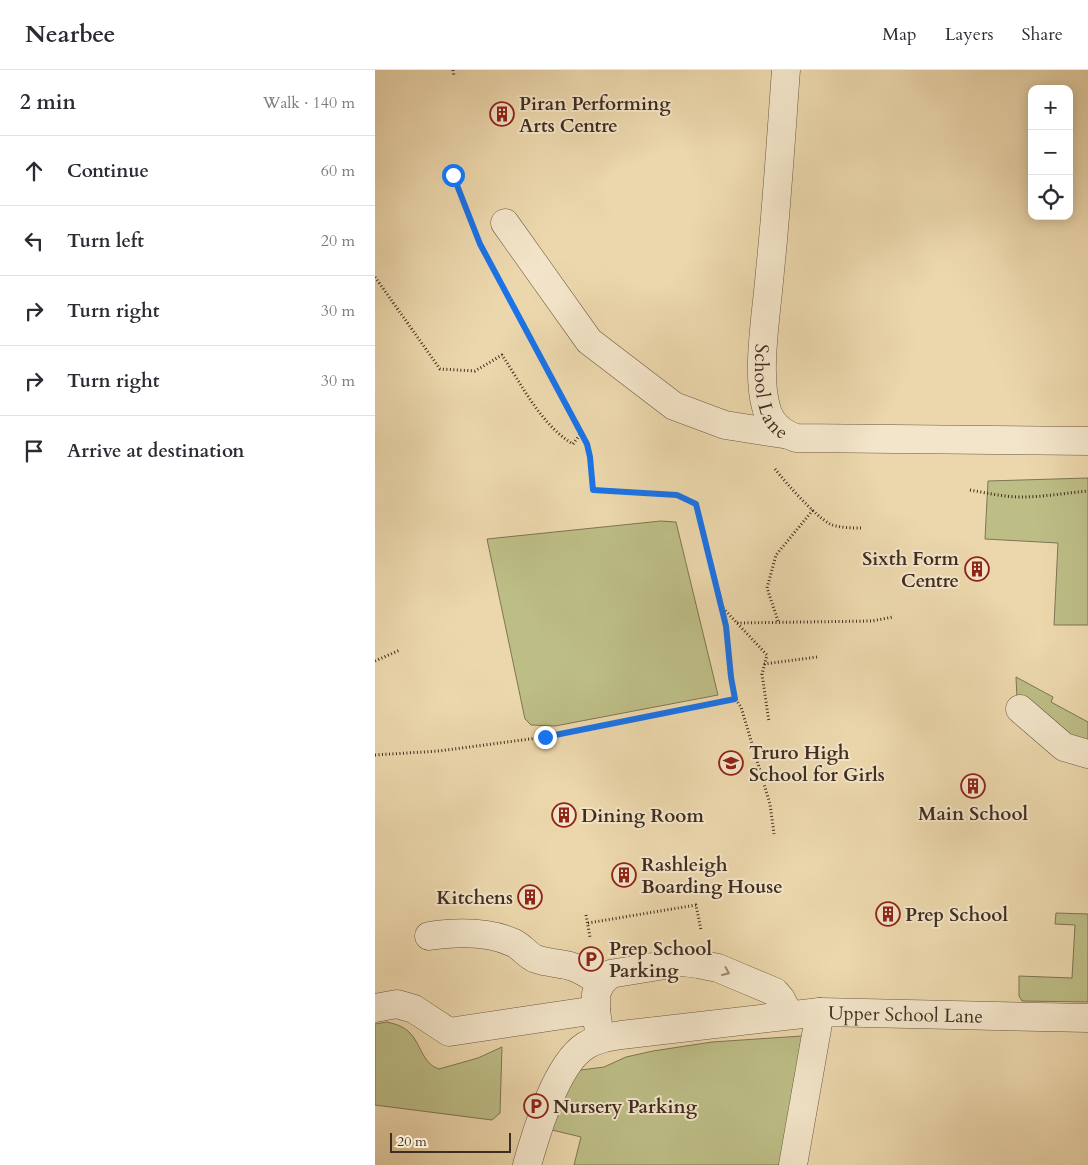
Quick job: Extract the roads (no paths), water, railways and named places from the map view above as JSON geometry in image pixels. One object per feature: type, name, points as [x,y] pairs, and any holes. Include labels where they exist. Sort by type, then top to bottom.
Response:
[{"type":"street","name":"School Lane","points":[[786,70],[777,206],[763,354],[763,395],[766,409],[773,423],[783,434],[796,438],[1088,442]]},
{"type":"street","points":[[505,223],[589,341],[627,371],[674,406],[725,425],[783,434]]},
{"type":"street","points":[[1020,709],[1064,747],[1088,754]]},
{"type":"street","points":[[429,936],[458,932],[502,939],[521,947],[533,958],[553,964],[569,966],[585,972],[601,983]]},
{"type":"street","points":[[600,1039],[596,994],[601,983],[610,974],[683,962],[718,968],[775,992],[789,1015]]},
{"type":"street","points":[[375,1008],[397,1004],[414,1009],[449,1032],[596,1010]]},
{"type":"street","points":[[527,1165],[536,1132],[557,1083],[570,1062],[584,1047],[600,1039],[820,1012]]},
{"type":"street","name":"Upper School Lane","points":[[793,1165],[820,1012],[1088,1018]]},
{"type":"place","name":"Piran Performing Arts Centre","points":[[502,114]]},
{"type":"place","name":"Sixth Form Centre","points":[[977,569]]},
{"type":"place","name":"Truro High School for Girls","points":[[731,763]]},
{"type":"place","name":"Main School","points":[[973,786]]},
{"type":"place","name":"Dining Room","points":[[564,815]]},
{"type":"place","name":"Rashleigh Boarding House","points":[[624,875]]},
{"type":"place","name":"Kitchens","points":[[530,897]]},
{"type":"place","name":"Prep School","points":[[888,914]]},
{"type":"place","name":"Prep School Parking","points":[[591,959]]},
{"type":"place","name":"Nursery Parking","points":[[536,1106]]}]
